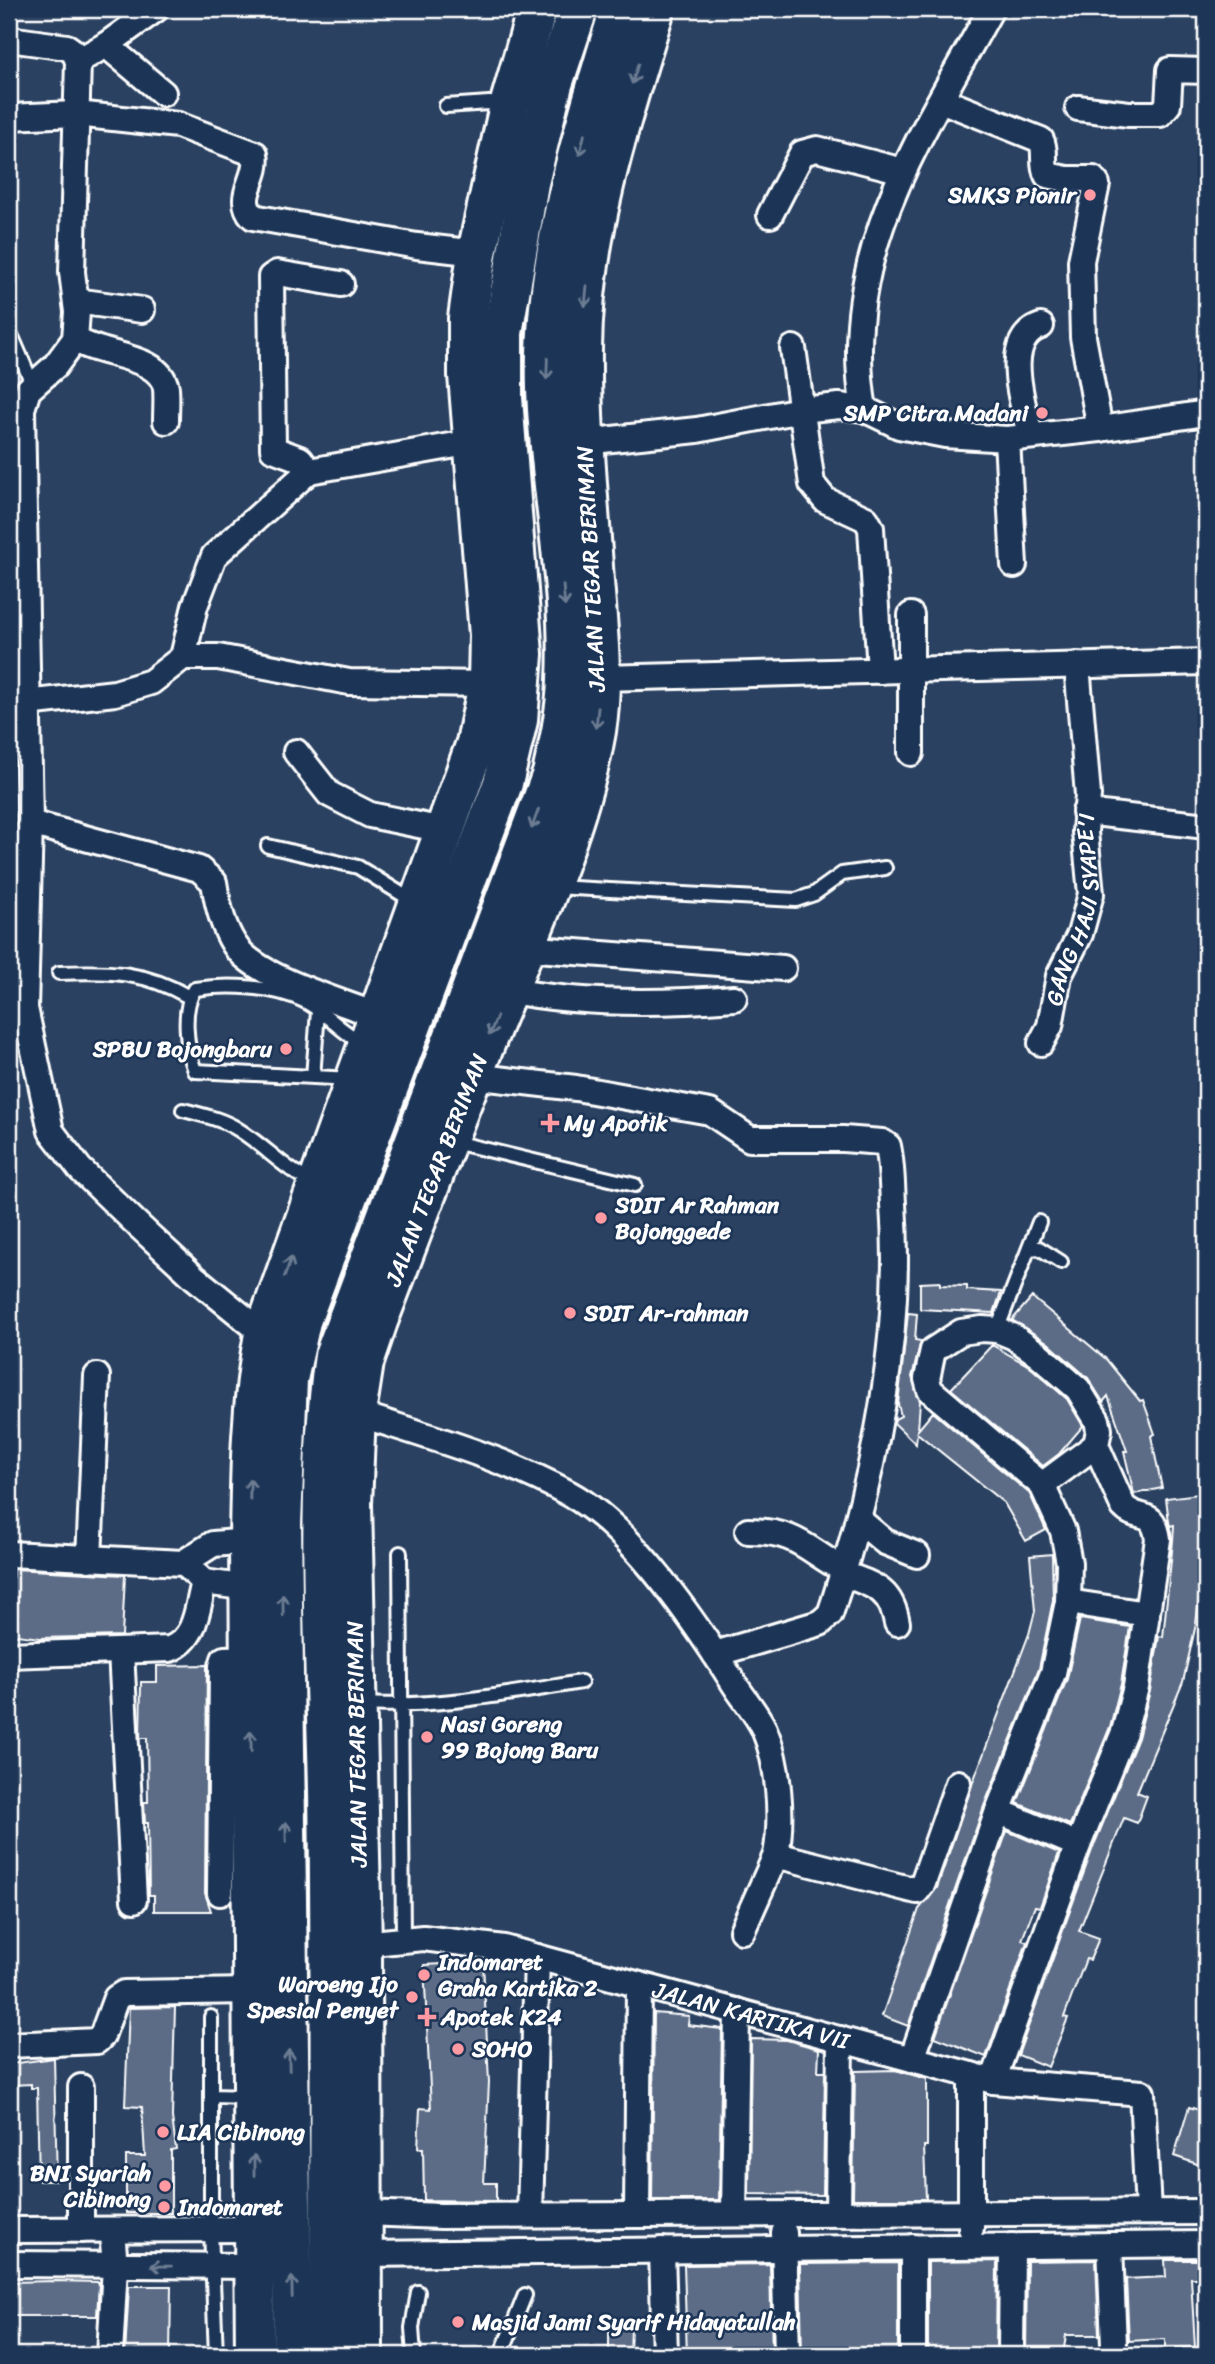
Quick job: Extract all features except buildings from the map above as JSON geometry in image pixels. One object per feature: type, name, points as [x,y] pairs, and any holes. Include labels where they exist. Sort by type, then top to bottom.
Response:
[{"type":"main road","points":[[293,2355],[253,1899],[236,1804],[250,1658],[250,1443],[255,1382],[264,1334],[318,1184],[356,1130],[356,1079],[476,743],[488,684],[489,635],[473,442],[468,318],[478,253],[509,106],[537,9]]},
{"type":"main road","points":[[254,2355],[253,1899],[291,1368],[356,1130],[503,783],[518,720],[522,627],[503,398],[503,333],[529,183],[553,84],[578,9]]},
{"type":"main road","name":"JALAN TEGAR BERIMAN","points":[[329,2355],[345,1904],[356,1704],[352,1504],[356,1413],[365,1362],[552,774],[564,724],[567,630],[546,388],[548,323],[570,194],[594,94],[620,9]]},
{"type":"main road","name":"JALAN TEGAR BERIMAN","points":[[363,2355],[362,1944],[345,1904],[323,1523],[326,1425],[334,1356],[472,1076],[548,887],[585,781],[596,731],[601,678],[584,442],[582,346],[588,269],[628,97],[655,9]]},
{"type":"main road","points":[[529,183],[570,194]]},
{"type":"main road","points":[[483,561],[511,500]]},
{"type":"main road","points":[[282,1523],[323,1523]]},
{"type":"street","points":[[78,61],[106,45],[156,9]]},
{"type":"street","points":[[864,409],[856,342],[860,301],[875,242],[903,171],[991,9]]},
{"type":"street","points":[[9,39],[67,47],[74,52],[78,61],[72,272],[76,301],[75,339],[55,366],[28,390],[22,409],[22,514],[17,590],[19,704],[30,823],[25,1007],[51,1130],[80,1169],[139,1227],[194,1277],[264,1334]]},
{"type":"street","points":[[106,45],[163,93]]},
{"type":"street","points":[[1078,108],[1129,114],[1160,114],[1168,105],[1170,70],[1206,71]]},
{"type":"street","points":[[941,100],[1041,140],[1045,147],[1043,167],[1048,175],[1068,179],[1093,179],[1097,184],[1081,261],[1083,337],[1100,429]]},
{"type":"street","points":[[9,117],[76,114],[177,125],[255,154],[256,168],[244,198],[246,209],[253,217],[417,246],[478,253]]},
{"type":"street","points":[[771,215],[803,153],[817,149],[903,171]]},
{"type":"street","points":[[309,471],[300,459],[273,449],[271,277],[277,273],[341,284]]},
{"type":"street","points":[[76,301],[142,310]]},
{"type":"street","points":[[1014,565],[1020,383],[1018,356],[1023,338],[1030,330],[1041,326]]},
{"type":"street","points":[[75,339],[87,348],[147,363],[160,373],[166,387],[166,421]]},
{"type":"street","points":[[793,348],[812,484],[825,500],[866,519],[871,528],[880,671]]},
{"type":"street","points":[[584,442],[697,430],[801,410],[839,406],[864,409],[910,428],[945,435],[1018,437],[1100,429],[1206,413]]},
{"type":"street","points":[[183,657],[195,606],[214,556],[309,471],[473,442]]},
{"type":"street","points":[[911,615],[911,753]]},
{"type":"street","points":[[19,704],[115,693],[151,682],[183,657],[218,657],[349,682],[488,684]]},
{"type":"street","points":[[601,678],[1206,662]]},
{"type":"street","points":[[1077,665],[1088,795],[1085,812]]},
{"type":"street","points":[[296,752],[329,794],[370,815],[443,830]]},
{"type":"street","name":"GANG HAJI SYAPE'I","points":[[1041,1043],[1050,1026],[1059,976],[1080,934],[1091,894],[1085,812],[1206,826]]},
{"type":"street","points":[[30,823],[199,869],[214,882],[216,899],[234,945],[256,965],[318,995],[373,1030]]},
{"type":"street","points":[[524,948],[783,968]]},
{"type":"street","points":[[507,990],[540,997],[664,1003],[734,998]]},
{"type":"street","points":[[472,1076],[576,1088],[710,1112],[750,1139],[844,1139],[882,1142],[888,1146],[895,1224],[896,1311],[859,1520],[830,1614],[820,1623],[715,1654]]},
{"type":"street","points":[[912,2059],[998,1811],[1053,1673],[1068,1602],[1069,1563],[1063,1531],[1042,1485],[947,1407],[930,1390],[927,1379],[933,1350],[947,1339],[961,1332],[998,1330],[1014,1337],[1078,1389],[1097,1420],[1099,1430],[1096,1444],[1123,1506],[1129,1512],[1144,1515],[1156,1526],[1158,1539],[1136,1687],[1124,1732],[982,2078],[970,2247]]},
{"type":"street","points":[[89,1559],[97,1376]]},
{"type":"street","points":[[356,1413],[481,1455],[571,1494],[609,1521],[635,1548],[715,1654],[763,1729],[776,1788],[779,1841],[776,1855],[742,1931]]},
{"type":"street","points":[[1042,1485],[1096,1444]]},
{"type":"street","points":[[859,1520],[885,1542],[917,1555]]},
{"type":"street","points":[[748,1531],[770,1531],[789,1536],[808,1545],[844,1572],[881,1590],[890,1597],[897,1623]]},
{"type":"street","points":[[9,1554],[183,1563],[212,1544],[249,1541]]},
{"type":"street","points":[[183,1563],[204,1582],[249,1588]]},
{"type":"street","points":[[9,1655],[170,1649],[181,1644],[191,1634],[204,1582]]},
{"type":"street","points":[[1068,1602],[1147,1614]]},
{"type":"street","points":[[121,1651],[134,1900]]},
{"type":"street","points":[[776,1855],[917,1891],[923,1883],[958,1783]]},
{"type":"street","points":[[998,1811],[1078,1845]]},
{"type":"street","name":"JALAN KARTIKA VII","points":[[362,1944],[402,1940],[472,1943],[537,1957],[982,2078],[1142,2093],[1148,2212]]},
{"type":"street","points":[[530,2215],[537,1957]]},
{"type":"street","points":[[637,2215],[639,1985]]},
{"type":"street","points":[[9,2045],[97,2041],[102,2036],[116,1998],[124,1993],[254,1991]]},
{"type":"street","points":[[734,2214],[737,2011]]},
{"type":"street","points":[[838,2213],[840,2039]]},
{"type":"street","points":[[81,2087],[81,2230]]},
{"type":"street","points":[[364,2213],[429,2216],[1206,2212]]},
{"type":"street","points":[[783,2214],[787,2355]]},
{"type":"street","points":[[429,2216],[430,2252]]},
{"type":"street","points":[[9,2230],[211,2230],[254,2247]]},
{"type":"street","points":[[110,2355],[115,2266],[112,2230]]},
{"type":"street","points":[[363,2254],[1206,2244]]},
{"type":"street","points":[[1110,2245],[1114,2344]]},
{"type":"street","points":[[1011,2355],[1012,2246]]},
{"type":"street","points":[[9,2264],[213,2267],[254,2247]]},
{"type":"street","points":[[913,2247],[913,2355]]},
{"type":"street","points":[[662,2250],[665,2355]]},
{"type":"lane","points":[[446,106],[489,103],[509,106]]},
{"type":"lane","points":[[9,338],[13,339],[29,376],[40,380]]},
{"type":"lane","points":[[268,845],[358,867],[417,904]]},
{"type":"lane","points":[[548,887],[796,900],[814,894],[842,874],[886,868]]},
{"type":"lane","points":[[59,973],[135,974],[162,981],[189,997]]},
{"type":"lane","points":[[356,1079],[195,1071],[190,1057],[189,997],[195,989],[218,985],[270,991],[305,1001],[351,1037],[373,1030]]},
{"type":"lane","points":[[313,1077],[318,1011]]},
{"type":"lane","points":[[183,1110],[220,1120],[239,1130],[293,1174],[318,1184]]},
{"type":"lane","points":[[434,1151],[635,1185]]},
{"type":"lane","points":[[998,1330],[1039,1222]]},
{"type":"lane","points":[[1029,1248],[1040,1248],[1061,1262]]},
{"type":"lane","points":[[400,1553],[402,1940]]},
{"type":"lane","points":[[356,1704],[401,1706],[499,1698],[581,1682]]},
{"type":"lane","points":[[211,2017],[211,2230],[216,2355]]},
{"type":"lane","points":[[211,2096],[254,2097]]},
{"type":"lane","points":[[414,2355],[412,2328],[418,2292]]},
{"type":"lane","points":[[501,2355],[525,2295]]},
{"type":"place","name":"SMKS Pionir","points":[[1090,195]]},
{"type":"place","name":"SMP Citra Madani","points":[[1042,413]]},
{"type":"place","name":"SPBU Bojongbaru","points":[[286,1049]]},
{"type":"place","name":"My Apotik","points":[[550,1123]]},
{"type":"place","name":"SDIT Ar Rahman Bojonggede","points":[[601,1218]]},
{"type":"place","name":"SDIT Ar-rahman","points":[[570,1313]]},
{"type":"place","name":"Nasi Goreng 99 Bojong Baru","points":[[427,1737]]},
{"type":"place","name":"Indomaret Graha Kartika 2","points":[[424,1975]]},
{"type":"place","name":"Waroeng Ijo Spesial Penyet","points":[[412,1997]]},
{"type":"place","name":"Apotek K24","points":[[427,2017]]},
{"type":"place","name":"SOHO","points":[[458,2049]]},
{"type":"place","name":"LIA Cibinong","points":[[163,2132]]},
{"type":"place","name":"BNI Syariah Cibinong","points":[[165,2186]]},
{"type":"place","name":"Indomaret","points":[[164,2207]]},
{"type":"place","name":"Masjid Jami Syarif Hidayatullah","points":[[458,2322]]}]
